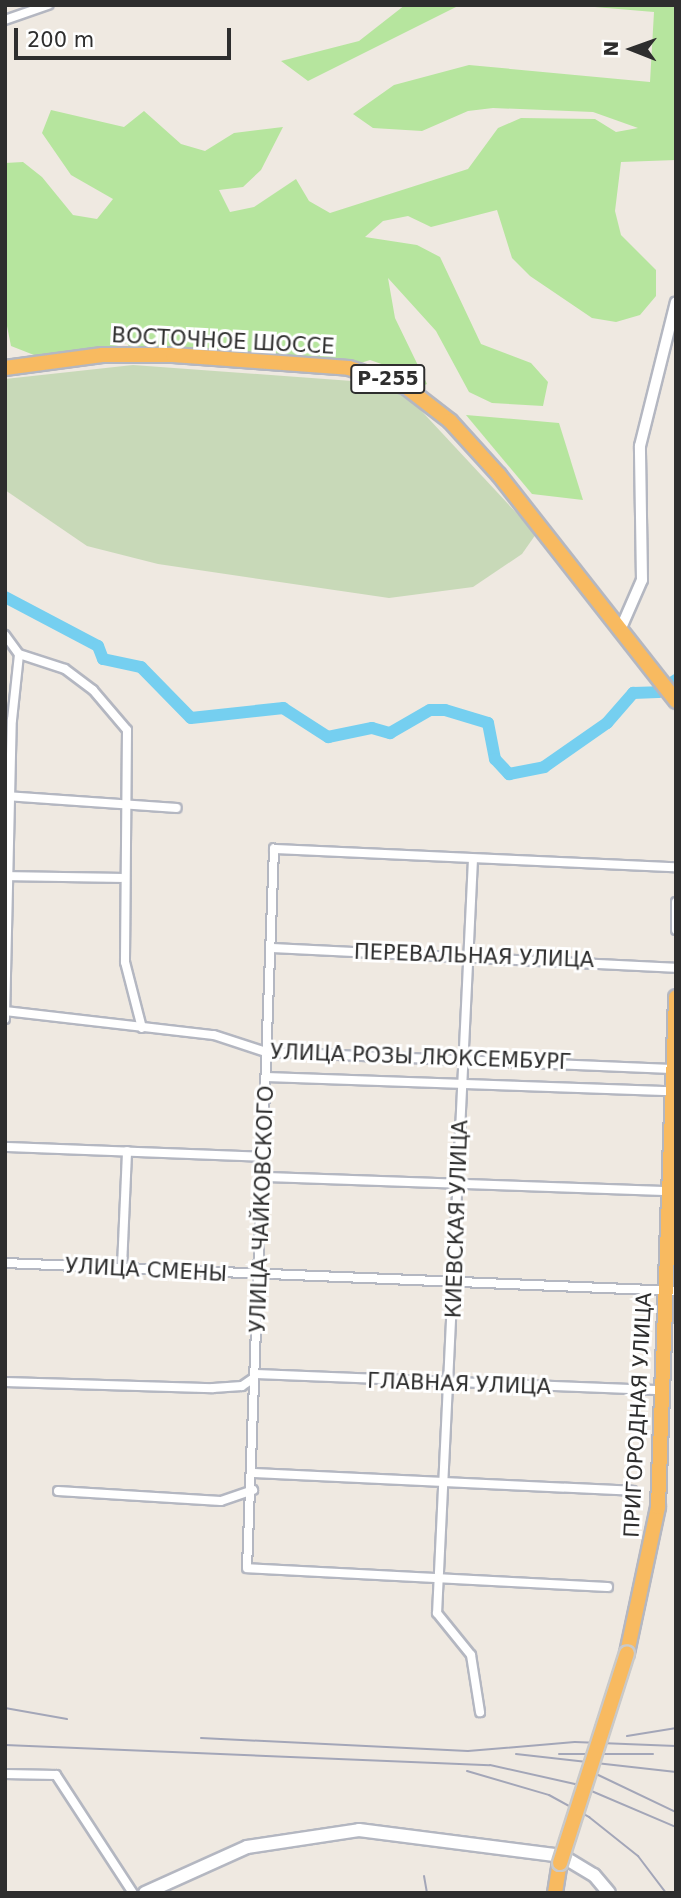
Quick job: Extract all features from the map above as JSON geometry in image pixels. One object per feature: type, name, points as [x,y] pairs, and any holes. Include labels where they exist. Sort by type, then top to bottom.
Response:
[{"type":"highway","name":"ВОСТОЧНОЕ ШОССЕ","points":[[5,368],[102,355],[173,355],[349,368],[406,387],[450,421],[499,475],[676,701]]},
{"type":"highway","name":"ПРИГОРОДНАЯ УЛИЦА","points":[[555,1893],[559,1863],[627,1653],[658,1507],[662,1390],[670,1291],[667,1191],[676,997]]},
{"type":"main road","points":[[145,1893],[247,1847],[359,1830],[562,1856],[594,1875],[609,1893]]},
{"type":"street","points":[[5,20],[48,5]]},
{"type":"street","points":[[621,628],[642,580],[640,446],[676,302]]},
{"type":"street","points":[[5,635],[19,654],[65,669],[123,723],[129,744],[121,878],[126,971],[142,1028]]},
{"type":"street","points":[[5,1019],[8,720],[19,654]]},
{"type":"street","points":[[8,796],[177,808]]},
{"type":"street","name":"УЛИЦА ЧАЙКОВСКОГО","points":[[441,1578],[247,1568],[254,1473],[255,1376],[274,849],[472,859]]},
{"type":"street","points":[[472,859],[676,867]]},
{"type":"street","name":"КИЕВСКАЯ УЛИЦА","points":[[472,859],[447,1483],[437,1618],[471,1656],[481,1712]]},
{"type":"street","points":[[7,876],[121,878]]},
{"type":"street","points":[[676,902],[676,930]]},
{"type":"street","name":"ПЕРЕВАЛЬНАЯ УЛИЦА","points":[[271,948],[468,955],[676,968]]},
{"type":"street","name":"УЛИЦА РОЗЫ ЛЮКСЕМБУРГ","points":[[6,1011],[214,1035],[267,1052],[464,1057],[672,1069]]},
{"type":"street","points":[[266,1077],[462,1086],[671,1091]]},
{"type":"street","points":[[5,1147],[264,1157]]},
{"type":"street","points":[[122,1267],[127,1151]]},
{"type":"street","points":[[264,1177],[458,1181],[667,1191]]},
{"type":"street","name":"УЛИЦА СМЕНЫ","points":[[5,1263],[122,1267],[260,1278],[670,1291]]},
{"type":"street","name":"ГЛАВНАЯ УЛИЦА","points":[[5,1382],[213,1388],[247,1385],[255,1376],[450,1386],[662,1390]]},
{"type":"street","points":[[254,1473],[634,1491]]},
{"type":"street","points":[[58,1491],[221,1501],[253,1490]]},
{"type":"street","points":[[441,1578],[608,1587]]},
{"type":"street","points":[[5,1774],[56,1774],[133,1893]]},
{"type":"green space","points":[[405,5],[460,5],[308,81],[281,61],[359,41]]},
{"type":"green space","points":[[571,5],[676,5],[676,160],[621,162],[615,211],[621,235],[656,270],[656,296],[640,315],[616,322],[592,318],[530,276],[512,258],[497,210],[431,227],[408,216],[383,221],[365,237],[417,245],[440,257],[481,344],[531,363],[548,382],[543,406],[492,403],[469,392],[436,331],[388,278],[395,318],[427,384],[412,390],[393,368],[370,360],[342,369],[209,350],[170,360],[134,356],[127,343],[111,347],[108,357],[34,355],[11,346],[5,316],[5,163],[23,162],[42,177],[73,215],[97,219],[113,199],[71,175],[42,133],[51,110],[124,127],[144,111],[181,144],[205,151],[234,133],[283,127],[261,170],[243,187],[219,190],[230,212],[254,207],[296,179],[309,201],[330,213],[468,169],[498,128],[521,118],[595,119],[616,132],[638,128],[593,112],[493,108],[468,111],[422,131],[373,128],[353,114],[394,85],[469,65],[650,82],[654,12]]},
{"type":"green space","points":[[133,365],[352,381],[394,391],[415,404],[536,534],[522,554],[473,587],[389,598],[158,564],[87,546],[5,490],[5,379]]},
{"type":"green space","points":[[466,415],[559,423],[583,500],[532,494]]},
{"type":"waterway","points":[[5,597],[98,646],[103,659],[141,667],[191,718],[283,708],[328,737],[372,728],[390,733],[430,710],[445,710],[488,723],[495,759],[509,774],[544,767],[607,723],[633,693],[658,692],[676,680]]},
{"type":"railway","points":[[5,1708],[67,1719]]},
{"type":"railway","points":[[627,1736],[676,1728]]},
{"type":"railway","points":[[201,1738],[468,1751],[575,1742],[676,1746]]},
{"type":"railway","points":[[5,1745],[490,1765],[575,1784],[676,1827]]},
{"type":"railway","points":[[516,1754],[676,1772]]},
{"type":"railway","points":[[559,1754],[653,1754]]},
{"type":"railway","points":[[467,1771],[549,1795],[589,1817],[638,1856],[666,1893]]},
{"type":"railway","points":[[592,1772],[676,1812]]},
{"type":"railway","points":[[424,1876],[427,1893]]}]
